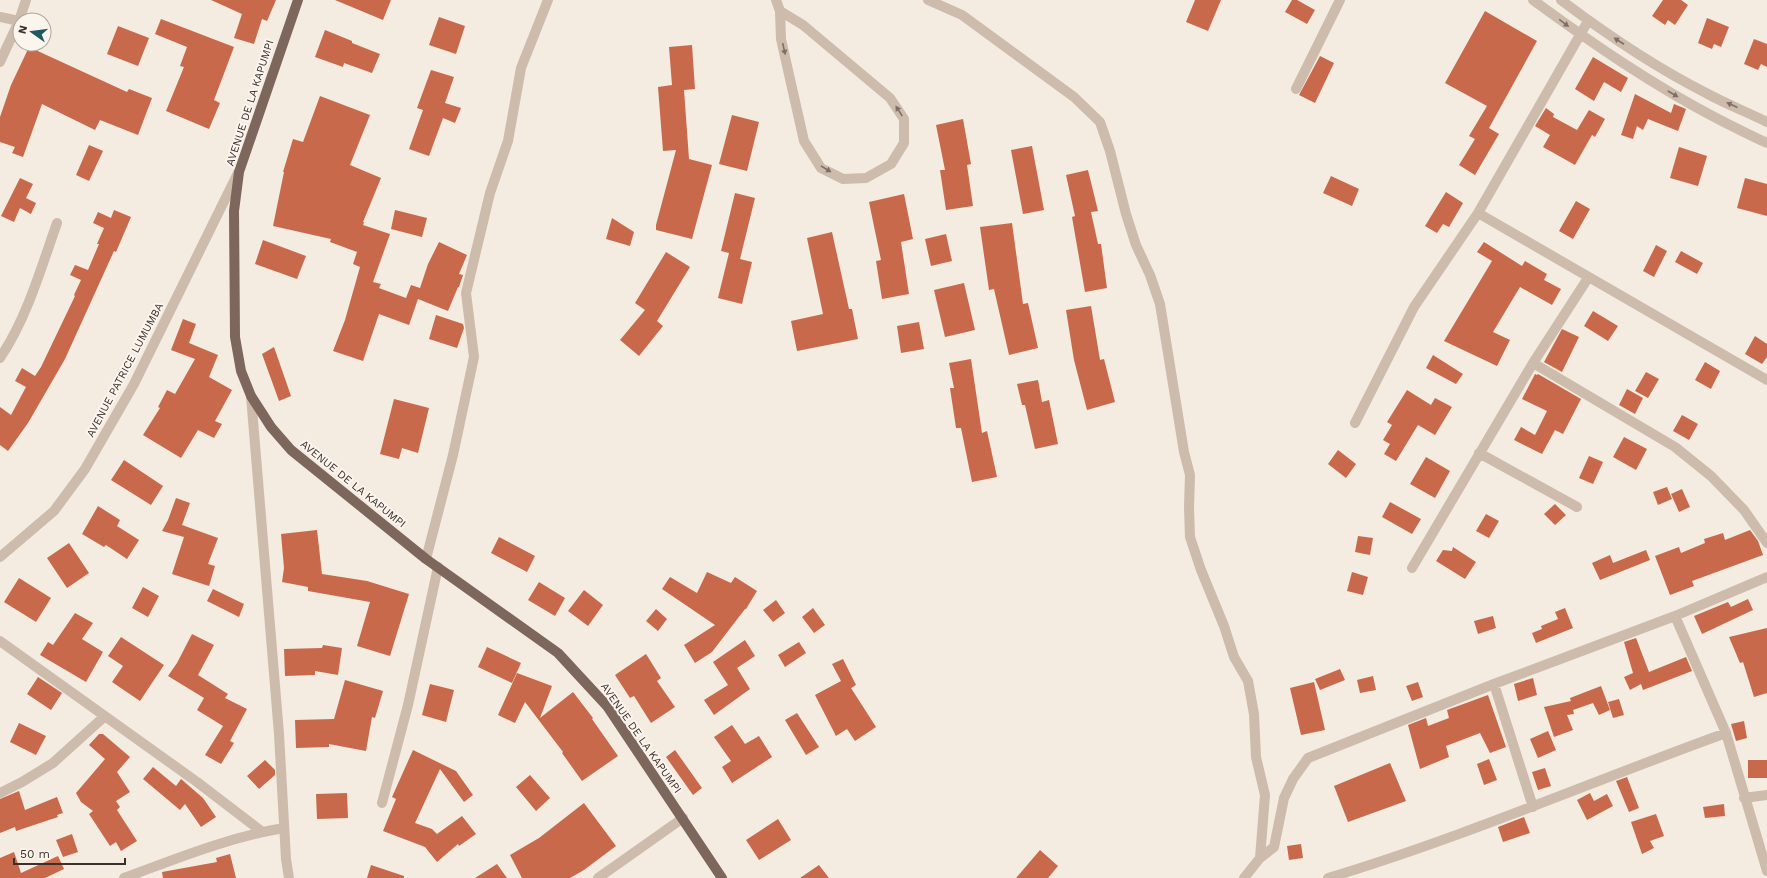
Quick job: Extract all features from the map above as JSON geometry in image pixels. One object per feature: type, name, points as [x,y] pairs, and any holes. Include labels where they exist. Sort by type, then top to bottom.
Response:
[{"type":"main road","name":"AVENUE DE LA KAPUMPI","points":[[298,0],[239,172],[234,211],[233,239],[236,337],[240,371],[251,396],[271,427],[291,450],[426,559],[558,653],[607,706],[722,878]]},
{"type":"street","points":[[22,12],[26,0]]},
{"type":"street","points":[[426,559],[453,455],[474,357],[466,293],[490,193],[508,141],[521,68],[548,0]]},
{"type":"street","points":[[776,0],[780,11],[781,39],[804,141],[821,168],[843,178],[866,178],[891,164],[904,143],[904,119],[890,98],[803,25],[780,11]]},
{"type":"street","points":[[928,0],[962,15],[1074,96],[1100,122],[1110,151],[1126,214],[1160,304],[1184,452],[1190,474],[1190,537],[1201,570],[1224,626],[1234,657],[1248,681],[1254,714],[1256,757],[1265,795],[1260,858]]},
{"type":"street","points":[[1296,89],[1340,0]]},
{"type":"street","points":[[1533,0],[1579,34],[1640,75],[1699,109],[1767,143]]},
{"type":"street","points":[[1561,0],[1588,20],[1705,93],[1767,122]]},
{"type":"street","points":[[0,17],[12,20]]},
{"type":"street","points":[[1354,423],[1414,307],[1478,213],[1588,20]]},
{"type":"street","points":[[0,62],[12,36]]},
{"type":"street","name":"AVENUE PATRICE LUMUMBA","points":[[0,557],[54,510],[85,469],[134,384],[239,172]]},
{"type":"street","points":[[1478,213],[1588,278],[1767,380]]},
{"type":"street","points":[[0,358],[9,345],[36,282],[57,223]]},
{"type":"street","points":[[1412,568],[1533,363],[1588,278]]},
{"type":"street","points":[[1533,363],[1675,447],[1711,476],[1744,510],[1767,543]]},
{"type":"street","points":[[251,396],[279,734],[284,828],[289,878]]},
{"type":"street","points":[[1479,453],[1578,507]]},
{"type":"street","points":[[382,803],[408,705],[438,567]]},
{"type":"street","points":[[1244,878],[1260,858],[1274,847],[1284,798],[1293,779],[1308,758],[1494,684],[1675,616],[1767,577]]},
{"type":"street","points":[[1675,616],[1726,733],[1744,798],[1767,871]]},
{"type":"street","points":[[0,641],[197,782],[262,831]]},
{"type":"street","points":[[1494,684],[1533,807]]},
{"type":"street","points":[[0,792],[22,782],[53,763],[105,716]]},
{"type":"street","points":[[1328,878],[1370,865],[1533,807],[1634,766],[1726,733]]},
{"type":"street","points":[[1744,798],[1767,795]]},
{"type":"street","points":[[598,878],[683,818]]},
{"type":"street","points":[[124,878],[194,852],[262,831],[284,828]]},
{"type":"building","points":[[211,0],[276,0],[267,21],[262,19],[254,44],[234,38],[242,14]]},
{"type":"building","points":[[335,0],[391,0],[383,20]]},
{"type":"building","points":[[1195,0],[1221,0],[1208,31],[1186,22]]},
{"type":"building","points":[[1292,0],[1297,0],[1315,10],[1307,24],[1285,12]]},
{"type":"building","points":[[1663,0],[1681,0],[1688,5],[1675,25],[1668,20],[1665,25],[1652,16]]},
{"type":"building","points":[[1485,11],[1537,41],[1489,128],[1499,134],[1475,175],[1459,165],[1475,139],[1469,136],[1487,106],[1445,83]]},
{"type":"building","points":[[439,17],[465,26],[456,54],[429,45]]},
{"type":"building","points":[[1707,18],[1729,27],[1721,47],[1714,44],[1712,49],[1698,43]]},
{"type":"building","points":[[161,19],[234,47],[214,100],[220,103],[209,129],[166,111],[184,67],[180,66],[187,47],[155,34]]},
{"type":"building","points":[[118,26],[149,38],[138,66],[107,54]]},
{"type":"building","points":[[325,30],[380,54],[372,73],[344,63],[343,67],[315,57]]},
{"type":"building","points":[[1754,39],[1767,44],[1767,67],[1761,64],[1758,70],[1744,64]]},
{"type":"building","points":[[692,45],[695,89],[684,90],[689,159],[712,165],[692,239],[656,230],[656,225],[676,150],[663,151],[658,87],[672,85],[669,47]]},
{"type":"building","points":[[27,52],[40,52],[127,92],[129,89],[152,98],[138,135],[100,120],[95,130],[42,104],[23,157],[12,153],[15,147],[0,142],[0,117],[11,85]]},
{"type":"building","points":[[1320,56],[1334,63],[1315,103],[1299,95]]},
{"type":"building","points":[[1593,57],[1628,78],[1621,92],[1604,82],[1594,101],[1575,89]]},
{"type":"building","points":[[431,70],[454,77],[445,103],[461,108],[455,123],[443,118],[429,156],[409,149],[423,110],[417,108]]},
{"type":"building","points":[[1635,94],[1671,113],[1674,104],[1686,109],[1678,131],[1648,119],[1643,130],[1637,126],[1633,139],[1621,135]]},
{"type":"building","points":[[320,96],[370,115],[350,165],[381,178],[363,222],[363,225],[390,234],[373,282],[381,284],[379,288],[406,298],[411,285],[420,288],[428,264],[439,242],[467,255],[459,274],[463,275],[459,287],[448,311],[418,299],[409,325],[379,314],[363,361],[333,351],[345,320],[360,267],[353,264],[357,252],[330,242],[331,239],[273,226],[283,172],[293,139],[303,142]]},
{"type":"building","points":[[1546,108],[1554,114],[1553,117],[1577,130],[1589,110],[1605,119],[1595,137],[1592,135],[1575,165],[1543,147],[1550,135],[1535,126]]},
{"type":"building","points":[[732,115],[759,122],[747,171],[719,164]]},
{"type":"building","points":[[963,119],[971,164],[967,165],[973,206],[946,210],[940,170],[945,170],[936,125]]},
{"type":"building","points":[[89,145],[103,151],[89,181],[76,175]]},
{"type":"building","points":[[1032,146],[1044,210],[1023,214],[1011,150]]},
{"type":"building","points":[[1679,147],[1707,156],[1698,186],[1670,178]]},
{"type":"building","points":[[1088,170],[1098,211],[1091,212],[1098,244],[1101,244],[1107,288],[1085,292],[1072,217],[1075,216],[1066,175]]},
{"type":"building","points":[[1331,176],[1359,189],[1352,206],[1323,193]]},
{"type":"building","points":[[20,178],[33,184],[26,198],[36,203],[31,214],[20,208],[14,222],[1,216]]},
{"type":"building","points":[[1745,178],[1767,184],[1767,216],[1737,208]]},
{"type":"building","points":[[1446,192],[1463,203],[1449,227],[1443,224],[1437,233],[1425,226]]},
{"type":"building","points":[[735,193],[755,198],[740,259],[752,262],[742,304],[718,298],[729,253],[721,251]]},
{"type":"building","points":[[904,194],[913,239],[901,242],[909,294],[882,299],[876,261],[881,260],[869,202]]},
{"type":"building","points":[[1576,201],[1590,209],[1573,239],[1559,231]]},
{"type":"building","points":[[114,210],[131,217],[116,252],[114,251],[65,359],[28,423],[8,451],[0,445],[0,407],[11,415],[26,387],[15,381],[22,368],[35,376],[41,367],[75,296],[74,295],[81,280],[70,275],[75,265],[88,270],[99,244],[97,244],[104,228],[93,223],[98,212],[111,218]]},
{"type":"building","points":[[395,210],[427,218],[422,237],[391,229]]},
{"type":"building","points":[[612,218],[634,232],[630,246],[606,239]]},
{"type":"building","points":[[1012,223],[1023,304],[1028,303],[1038,348],[1009,355],[994,289],[989,290],[980,227]]},
{"type":"building","points":[[832,232],[849,309],[852,309],[858,339],[797,351],[791,321],[823,314],[807,238]]},
{"type":"building","points":[[946,234],[952,261],[931,266],[925,239]]},
{"type":"building","points":[[263,240],[306,256],[297,279],[255,264]]},
{"type":"building","points":[[1484,242],[1522,266],[1525,261],[1547,274],[1544,280],[1561,289],[1552,305],[1520,287],[1493,332],[1510,340],[1497,366],[1444,341],[1492,261],[1477,252]]},
{"type":"building","points":[[1656,245],[1667,251],[1654,277],[1643,271]]},
{"type":"building","points":[[1681,251],[1703,263],[1697,274],[1675,262]]},
{"type":"building","points":[[666,252],[690,267],[657,321],[663,326],[639,356],[620,340],[645,310],[635,303]]},
{"type":"building","points":[[964,283],[975,330],[945,337],[934,290]]},
{"type":"building","points":[[1091,306],[1100,360],[1104,359],[1115,402],[1087,410],[1074,360],[1066,310]]},
{"type":"building","points":[[1593,311],[1618,326],[1608,341],[1584,326]]},
{"type":"building","points":[[436,315],[463,324],[464,328],[457,348],[429,339]]},
{"type":"building","points":[[183,319],[196,324],[189,343],[218,355],[209,377],[232,390],[215,421],[222,424],[214,438],[198,430],[181,458],[143,435],[160,408],[158,407],[167,390],[175,394],[195,359],[171,350]]},
{"type":"building","points":[[919,322],[924,349],[901,353],[897,326]]},
{"type":"building","points":[[1562,329],[1579,337],[1562,372],[1544,362]]},
{"type":"building","points":[[1755,336],[1767,344],[1767,357],[1762,364],[1745,354]]},
{"type":"building","points":[[274,347],[291,396],[279,401],[262,354]]},
{"type":"building","points":[[1433,355],[1463,374],[1456,384],[1426,368]]},
{"type":"building","points":[[971,359],[982,433],[987,431],[997,477],[972,482],[961,428],[956,428],[950,388],[954,388],[949,363]]},
{"type":"building","points":[[1705,362],[1720,371],[1711,389],[1695,380]]},
{"type":"building","points":[[1646,372],[1659,379],[1648,398],[1635,391]]},
{"type":"building","points":[[1535,374],[1538,374],[1581,399],[1563,434],[1555,430],[1542,454],[1514,440],[1521,427],[1535,435],[1547,411],[1522,399]]},
{"type":"building","points":[[1038,380],[1042,402],[1049,400],[1058,444],[1035,449],[1025,405],[1022,405],[1017,384]]},
{"type":"building","points":[[1627,389],[1643,398],[1635,414],[1619,405]]},
{"type":"building","points":[[1407,390],[1431,405],[1435,398],[1452,407],[1435,435],[1418,425],[1396,461],[1384,454],[1390,444],[1383,440],[1392,425],[1387,422]]},
{"type":"building","points":[[394,399],[429,408],[418,453],[402,448],[399,459],[380,454]]},
{"type":"building","points":[[1682,415],[1698,424],[1689,440],[1673,431]]},
{"type":"building","points":[[1624,437],[1647,449],[1636,470],[1613,457]]},
{"type":"building","points":[[1338,450],[1356,464],[1346,478],[1328,464]]},
{"type":"building","points":[[1589,456],[1603,462],[1593,484],[1579,478]]},
{"type":"building","points":[[1426,457],[1450,471],[1435,498],[1410,484]]},
{"type":"building","points":[[124,460],[163,486],[151,505],[111,480]]},
{"type":"building","points":[[1667,487],[1672,499],[1658,505],[1653,492]]},
{"type":"building","points":[[1682,489],[1690,507],[1679,512],[1671,494]]},
{"type":"building","points":[[176,498],[190,503],[182,525],[218,538],[208,564],[215,566],[209,586],[172,574],[184,537],[162,531],[168,520]]},
{"type":"building","points":[[1390,502],[1421,519],[1412,534],[1382,517]]},
{"type":"building","points":[[1555,504],[1566,515],[1555,525],[1544,514]]},
{"type":"building","points":[[98,506],[120,520],[117,526],[139,540],[127,559],[106,545],[104,547],[82,534]]},
{"type":"building","points":[[1486,514],[1499,521],[1489,538],[1476,531]]},
{"type":"building","points":[[317,530],[322,574],[367,581],[409,594],[390,656],[357,646],[370,602],[308,591],[308,587],[282,582],[284,568],[281,534]]},
{"type":"building","points":[[1750,530],[1758,541],[1763,555],[1692,581],[1694,586],[1670,595],[1655,556],[1679,547],[1681,553],[1705,543],[1704,539],[1723,533],[1725,540]]},
{"type":"building","points":[[1358,536],[1373,538],[1370,555],[1355,552]]},
{"type":"building","points":[[499,537],[535,556],[527,572],[491,553]]},
{"type":"building","points":[[69,543],[89,573],[67,588],[47,558]]},
{"type":"building","points":[[1453,547],[1476,562],[1465,579],[1436,561],[1443,550],[1452,551]]},
{"type":"building","points":[[1646,550],[1650,560],[1600,580],[1592,563],[1610,555],[1613,563]]},
{"type":"building","points":[[707,572],[731,583],[735,577],[757,591],[746,609],[712,652],[695,663],[684,645],[715,625],[662,589],[670,577],[697,593]]},
{"type":"building","points":[[1352,572],[1368,577],[1363,595],[1347,591]]},
{"type":"building","points":[[19,578],[51,598],[36,622],[4,602]]},
{"type":"building","points":[[539,582],[565,598],[555,616],[528,600]]},
{"type":"building","points":[[143,587],[159,596],[148,617],[132,608]]},
{"type":"building","points":[[213,589],[244,604],[239,617],[207,601]]},
{"type":"building","points":[[584,590],[603,605],[588,626],[568,611]]},
{"type":"building","points":[[1748,599],[1753,610],[1702,634],[1694,616],[1728,602],[1731,607]]},
{"type":"building","points":[[776,600],[785,613],[773,622],[763,610]]},
{"type":"building","points":[[813,608],[825,625],[814,633],[802,617]]},
{"type":"building","points":[[1565,608],[1573,628],[1536,643],[1532,633],[1542,629],[1541,626],[1558,619],[1555,612]]},
{"type":"building","points":[[656,609],[667,619],[658,631],[646,621]]},
{"type":"building","points":[[75,613],[93,623],[82,639],[103,652],[86,682],[40,655],[48,642],[53,645]]},
{"type":"building","points":[[1493,616],[1496,628],[1478,634],[1474,621]]},
{"type":"building","points":[[1767,628],[1767,693],[1754,697],[1743,662],[1740,663],[1729,637]]},
{"type":"building","points":[[192,634],[214,645],[198,675],[228,694],[225,698],[247,709],[230,741],[234,743],[221,764],[205,755],[223,726],[197,710],[204,698],[168,676],[177,663]]},
{"type":"building","points":[[121,637],[164,665],[140,701],[112,682],[123,666],[108,656]]},
{"type":"building","points":[[1636,638],[1649,672],[1686,657],[1692,671],[1643,690],[1641,684],[1630,690],[1624,677],[1633,673],[1624,642]]},
{"type":"building","points":[[745,640],[755,656],[737,668],[750,689],[714,715],[704,700],[728,685],[713,662]]},
{"type":"building","points":[[799,642],[806,653],[785,667],[778,655]]},
{"type":"building","points":[[323,645],[342,648],[338,675],[315,671],[315,675],[285,676],[284,649],[322,648]]},
{"type":"building","points":[[487,647],[521,663],[512,683],[478,667]]},
{"type":"building","points":[[646,654],[661,678],[657,681],[675,707],[651,723],[634,696],[630,698],[615,675]]},
{"type":"building","points":[[843,659],[856,685],[851,688],[876,727],[855,741],[847,729],[836,736],[815,695],[841,681],[832,664]]},
{"type":"building","points":[[1340,669],[1345,680],[1320,690],[1315,679]]},
{"type":"building","points":[[517,673],[552,686],[540,718],[573,692],[593,718],[592,719],[618,756],[582,781],[562,753],[563,752],[525,702],[515,723],[498,715]]},
{"type":"building","points":[[1373,676],[1376,690],[1360,693],[1357,680]]},
{"type":"building","points":[[38,677],[62,693],[51,710],[27,694]]},
{"type":"building","points":[[1533,678],[1537,695],[1518,701],[1514,684]]},
{"type":"building","points":[[345,680],[383,691],[375,718],[372,717],[366,751],[329,744],[329,747],[296,748],[295,720],[334,719]]},
{"type":"building","points":[[1314,682],[1325,730],[1301,735],[1290,688]]},
{"type":"building","points":[[1418,682],[1423,697],[1412,701],[1406,686]]},
{"type":"building","points":[[430,684],[454,690],[446,722],[422,715]]},
{"type":"building","points":[[1601,686],[1610,710],[1599,715],[1593,703],[1573,710],[1570,698]]},
{"type":"building","points":[[1488,695],[1506,747],[1490,753],[1480,733],[1446,746],[1449,757],[1420,769],[1408,725],[1426,718],[1428,726],[1449,718],[1447,710]]},
{"type":"building","points":[[1619,699],[1624,715],[1613,718],[1608,702]]},
{"type":"building","points":[[1571,701],[1574,714],[1567,715],[1573,730],[1554,737],[1544,707]]},
{"type":"building","points":[[797,713],[819,747],[806,755],[785,720]]},
{"type":"building","points":[[1744,721],[1747,738],[1736,741],[1731,724]]},
{"type":"building","points":[[19,723],[46,736],[36,755],[10,742]]},
{"type":"building","points":[[732,725],[745,744],[759,736],[772,757],[732,783],[722,767],[731,761],[714,737]]},
{"type":"building","points":[[1548,731],[1556,750],[1538,758],[1530,739]]},
{"type":"building","points":[[99,734],[103,734],[130,757],[117,772],[130,792],[116,801],[120,807],[117,810],[137,841],[121,851],[116,842],[110,846],[89,814],[93,811],[81,802],[76,793],[105,759],[89,745]]},
{"type":"building","points":[[413,750],[456,771],[473,795],[464,802],[440,769],[415,823],[432,829],[437,834],[462,816],[476,834],[459,846],[458,844],[437,862],[425,847],[383,831],[396,799],[392,797]]},
{"type":"building","points":[[675,750],[702,788],[693,795],[666,757]]},
{"type":"building","points":[[1489,759],[1497,780],[1484,785],[1477,764]]},
{"type":"building","points":[[265,760],[275,770],[275,775],[259,789],[247,776]]},
{"type":"building","points":[[1748,760],[1767,760],[1767,778],[1748,778]]},
{"type":"building","points":[[1390,763],[1406,801],[1348,822],[1334,786]]},
{"type":"building","points":[[153,767],[176,786],[181,779],[203,798],[216,817],[201,827],[185,804],[180,810],[143,779]]},
{"type":"building","points":[[1545,768],[1551,786],[1538,790],[1532,772]]},
{"type":"building","points":[[530,775],[550,798],[536,811],[516,787]]},
{"type":"building","points":[[1627,777],[1639,808],[1629,812],[1616,781]]},
{"type":"building","points":[[19,791],[25,810],[57,797],[63,813],[57,815],[58,817],[16,831],[15,827],[0,833],[0,799]]},
{"type":"building","points":[[347,793],[348,818],[317,819],[316,794]]},
{"type":"building","points":[[1590,793],[1594,801],[1607,794],[1613,806],[1587,820],[1577,800]]},
{"type":"building","points":[[584,803],[616,846],[584,870],[570,878],[522,878],[510,855],[539,838]]},
{"type":"building","points":[[1724,804],[1725,816],[1705,818],[1703,807]]},
{"type":"building","points":[[1656,814],[1664,836],[1650,841],[1654,848],[1642,854],[1631,822]]},
{"type":"building","points":[[1524,817],[1530,833],[1503,842],[1498,827]]},
{"type":"building","points":[[778,819],[791,840],[759,860],[746,840]]},
{"type":"building","points":[[72,834],[78,852],[63,857],[56,840]]},
{"type":"building","points":[[1301,844],[1303,858],[1289,860],[1287,846]]},
{"type":"building","points":[[1040,850],[1058,866],[1048,878],[1016,878]]},
{"type":"building","points":[[14,852],[21,873],[58,856],[64,869],[45,878],[0,878],[0,858]]},
{"type":"building","points":[[230,854],[236,878],[163,878],[162,872],[217,862],[216,858]]},
{"type":"building","points":[[497,864],[507,878],[475,878]]},
{"type":"building","points":[[371,865],[404,876],[404,878],[367,878]]},
{"type":"building","points":[[819,865],[829,878],[800,878]]}]
